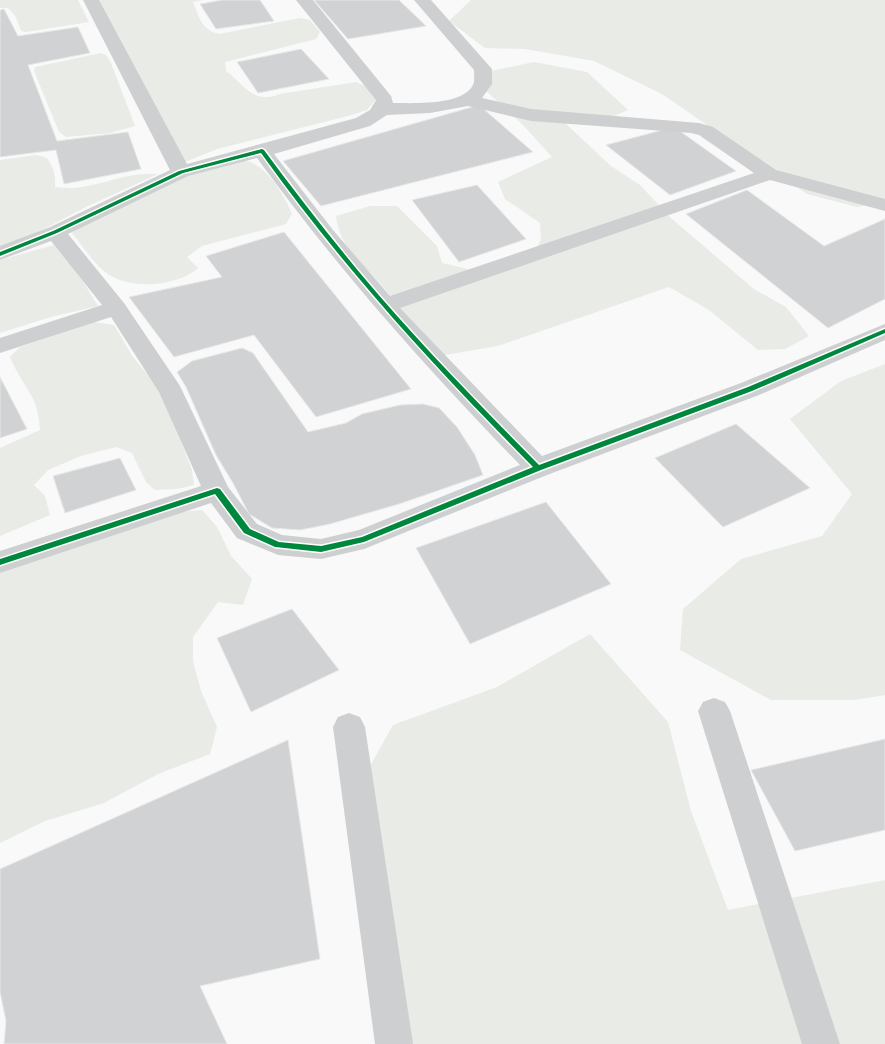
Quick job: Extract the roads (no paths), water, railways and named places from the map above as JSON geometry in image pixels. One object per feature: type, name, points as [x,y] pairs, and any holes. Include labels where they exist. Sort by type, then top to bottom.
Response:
[{"type":"street","points":[[91,0],[182,172]]},
{"type":"street","points":[[0,254],[55,232],[182,172],[362,122],[375,116],[383,109],[385,100],[304,0]]},
{"type":"street","points":[[383,109],[445,106],[468,100],[481,91],[486,79],[484,69],[422,0]]},
{"type":"street","points":[[468,100],[511,112],[531,115],[692,127],[706,131],[769,174],[885,205]]},
{"type":"street","points":[[262,150],[295,196],[387,306],[470,400],[538,468]]},
{"type":"street","points":[[387,306],[769,174]]},
{"type":"street","points":[[55,232],[116,308],[171,392],[217,491],[247,531],[278,545],[321,549],[364,539],[538,468],[750,389],[885,331]]},
{"type":"street","points":[[0,346],[116,308]]},
{"type":"street","points":[[0,562],[217,491]]},
{"type":"street","points":[[714,711],[821,1044]]},
{"type":"street","points":[[349,728],[394,1044]]}]
